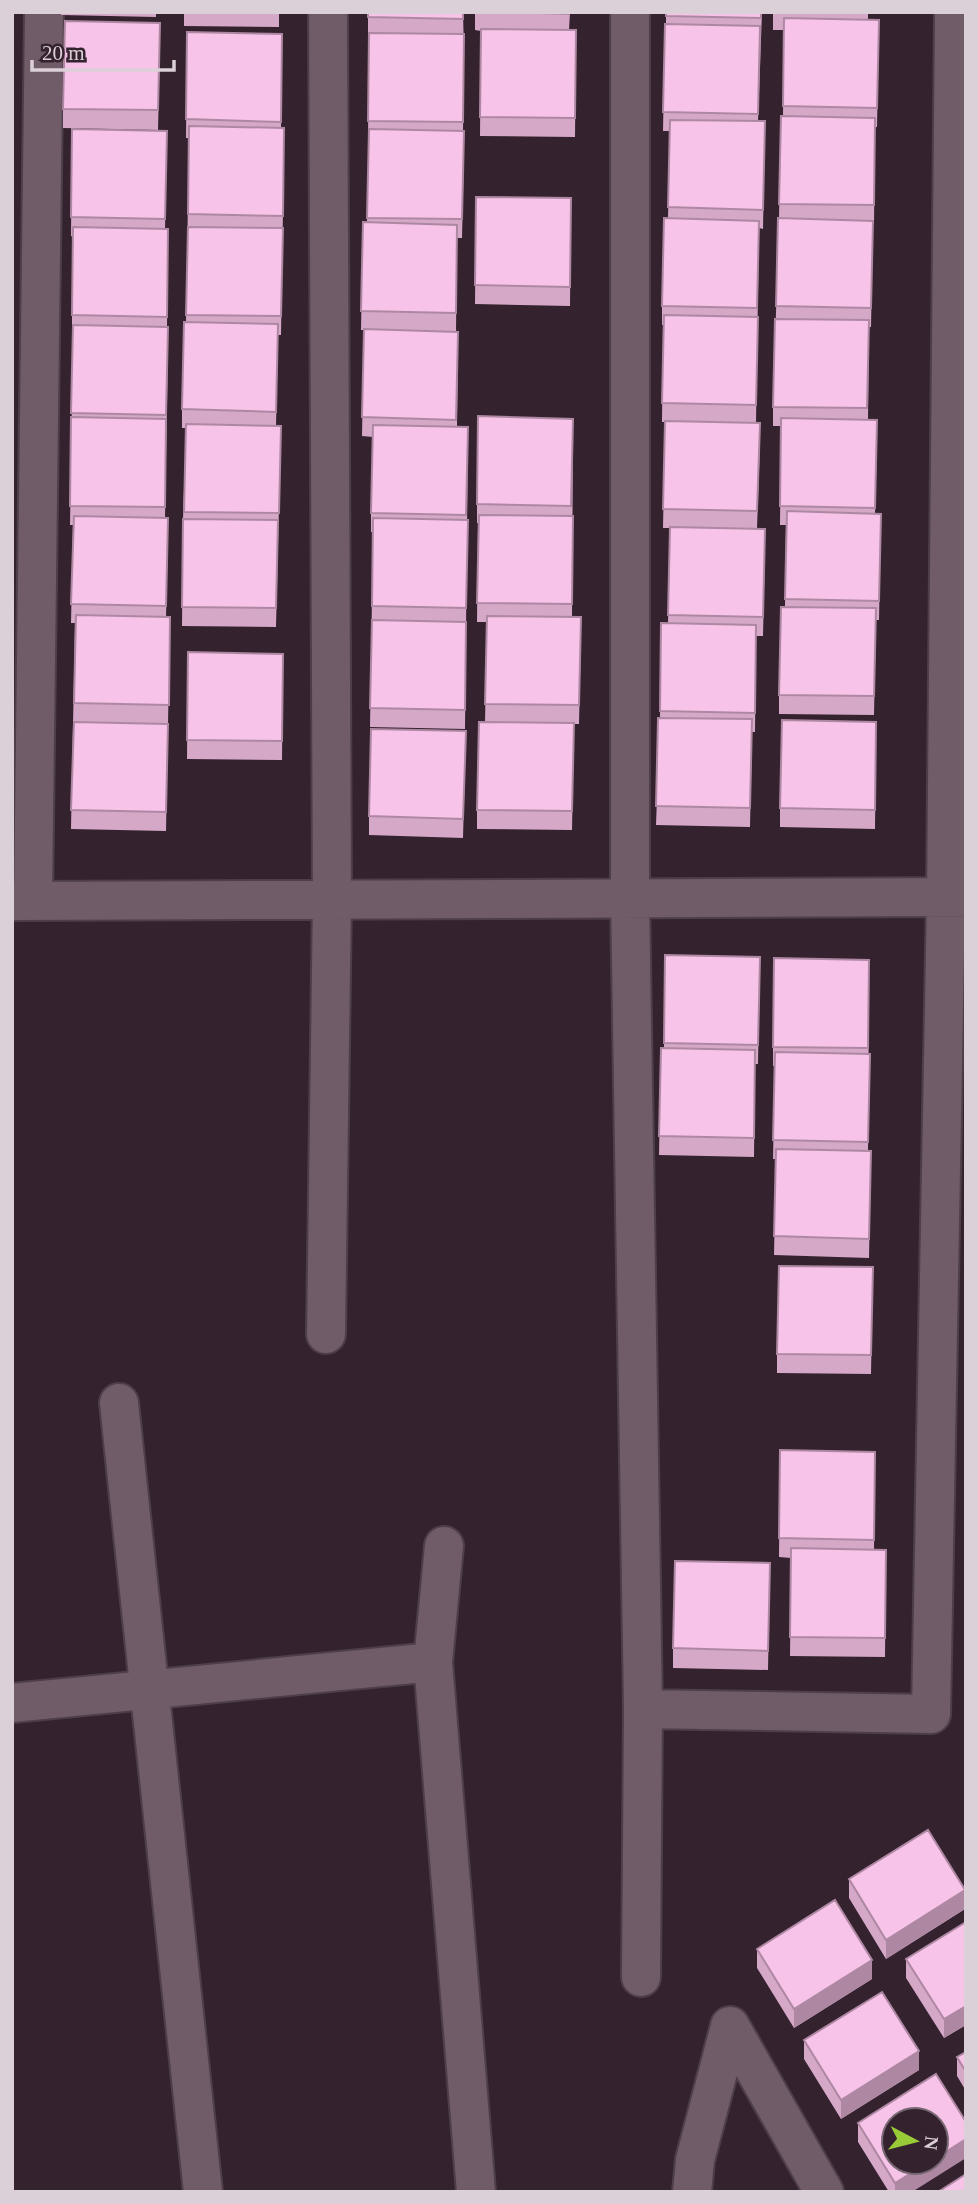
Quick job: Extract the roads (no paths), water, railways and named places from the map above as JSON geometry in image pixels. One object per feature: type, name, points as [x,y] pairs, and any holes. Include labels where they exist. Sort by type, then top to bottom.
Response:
[{"type":"street","points":[[44,12],[22,901],[956,897]]},
{"type":"street","points":[[326,1334],[332,899],[328,12]]},
{"type":"street","points":[[630,12],[630,898],[643,1709],[641,1977]]},
{"type":"street","points":[[643,1709],[931,1714],[956,897],[954,12]]},
{"type":"street","points":[[119,1403],[203,2192]]},
{"type":"street","points":[[444,1546],[433,1662],[476,2192]]},
{"type":"street","points":[[12,1703],[433,1662]]},
{"type":"street","points":[[692,2192],[695,2160],[730,2026],[824,2192]]}]
